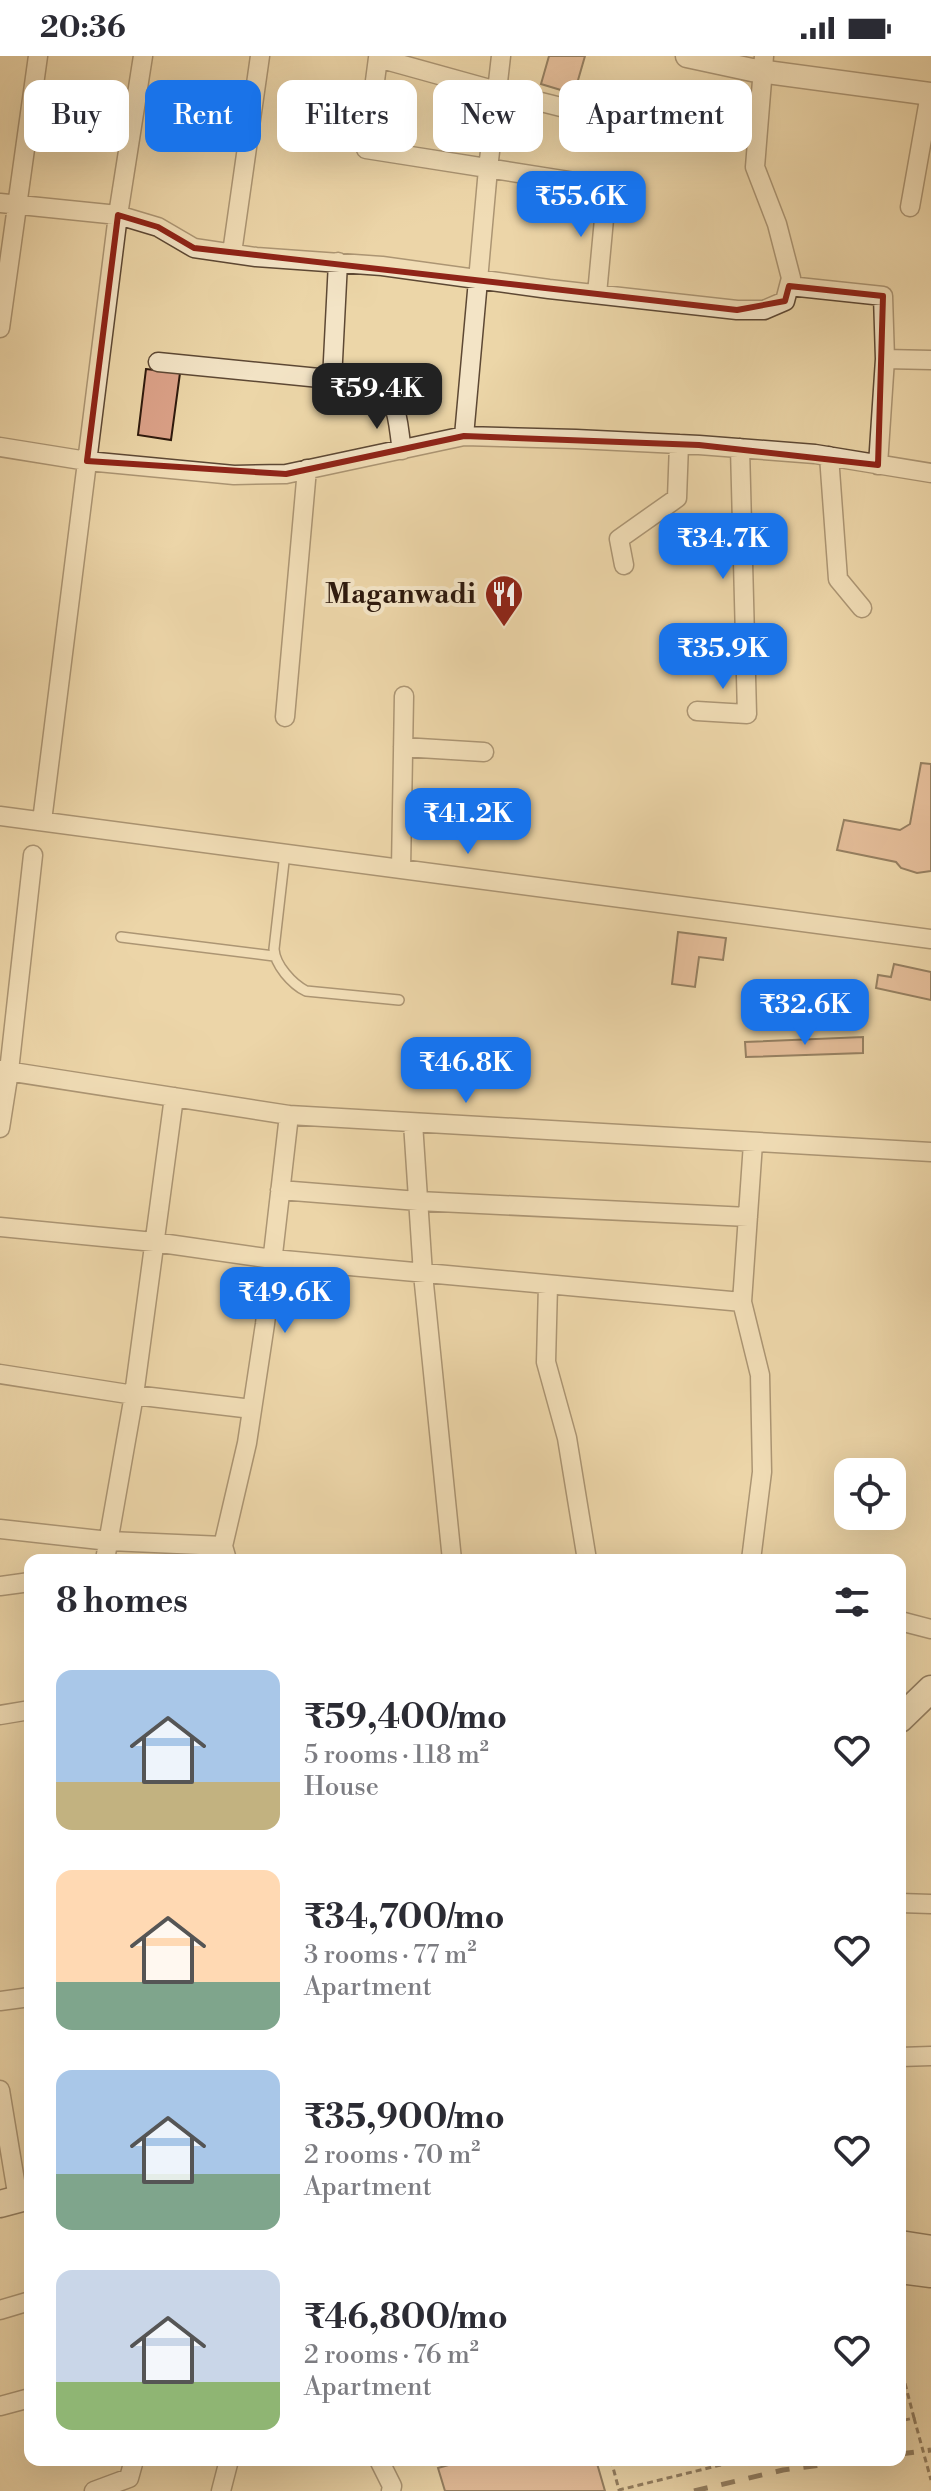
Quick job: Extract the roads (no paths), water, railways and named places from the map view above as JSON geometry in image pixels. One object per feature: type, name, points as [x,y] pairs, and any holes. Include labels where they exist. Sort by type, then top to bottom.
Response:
[{"type":"main road","points":[[906,1713],[931,1689]]},
{"type":"street","points":[[0,328],[8,203],[38,56]]},
{"type":"street","points":[[42,821],[118,215],[143,56]]},
{"type":"street","points":[[232,253],[260,56]]},
{"type":"street","points":[[498,80],[501,56]]},
{"type":"street","points":[[687,56],[763,64],[930,94],[910,207]]},
{"type":"street","points":[[457,80],[378,58],[366,149],[607,187],[597,294]]},
{"type":"street","points":[[8,203],[118,215],[158,227],[194,248],[338,262],[737,310],[764,310],[785,301],[791,278],[777,224],[755,167],[763,64]]},
{"type":"street","points":[[464,436],[490,152]]},
{"type":"street","points":[[332,380],[338,262]]},
{"type":"street","points":[[789,286],[883,296],[885,359],[878,465]]},
{"type":"street","points":[[885,359],[931,360]]},
{"type":"street","points":[[158,362],[370,383],[383,388],[395,405],[402,450]]},
{"type":"street","points":[[0,447],[87,461],[234,475],[286,474],[464,436],[740,448],[829,456],[931,473]]},
{"type":"street","points":[[624,565],[619,539],[677,498],[679,444]]},
{"type":"street","points":[[697,711],[747,714],[740,448]]},
{"type":"street","points":[[829,456],[838,579],[862,608]]},
{"type":"street","points":[[285,717],[307,469]]},
{"type":"street","points":[[401,869],[404,696]]},
{"type":"street","points":[[403,747],[484,752]]},
{"type":"street","points":[[0,816],[931,939]]},
{"type":"street","points":[[0,1128],[4,1070],[33,855]]},
{"type":"street","points":[[4,1070],[289,1115],[931,1152]]},
{"type":"street","points":[[107,1551],[134,1395],[174,1097]]},
{"type":"street","points":[[0,1529],[107,1551],[225,1553],[252,1409],[289,1115]]},
{"type":"street","points":[[413,1123],[423,1274],[451,1554]]},
{"type":"street","points":[[752,1554],[762,1472],[760,1375],[742,1302],[753,1143]]},
{"type":"street","points":[[280,1190],[418,1201],[748,1217]]},
{"type":"street","points":[[0,1227],[154,1242],[273,1259],[742,1302]]},
{"type":"street","points":[[548,1285],[546,1362],[567,1438],[586,1554]]},
{"type":"street","points":[[0,1374],[252,1409]]},
{"type":"street","points":[[0,1586],[24,1583]]},
{"type":"street","points":[[906,1623],[931,1629]]},
{"type":"street","points":[[0,1715],[24,1711]]},
{"type":"street","points":[[906,1903],[931,1904]]},
{"type":"street","points":[[0,2001],[24,1998]]},
{"type":"street","points":[[906,2057],[931,2056]]},
{"type":"street","points":[[0,2090],[16,2200]]},
{"type":"street","points":[[0,2310],[24,2303]]},
{"type":"street","points":[[0,2406],[24,2400]]},
{"type":"street","points":[[94,2491],[129,2478],[132,2466]]},
{"type":"street","points":[[221,2491],[227,2466]]},
{"type":"street","points":[[382,2466],[392,2486],[391,2491]]},
{"type":"lane","points":[[285,853],[274,956],[297,986],[306,991],[399,1000]]},
{"type":"lane","points":[[121,937],[274,956]]},
{"type":"railway","points":[[906,2453],[931,2450]]},
{"type":"railway","points":[[694,2491],[813,2466]]},
{"type":"place","name":"Maganwadi","points":[[504,628]]}]
